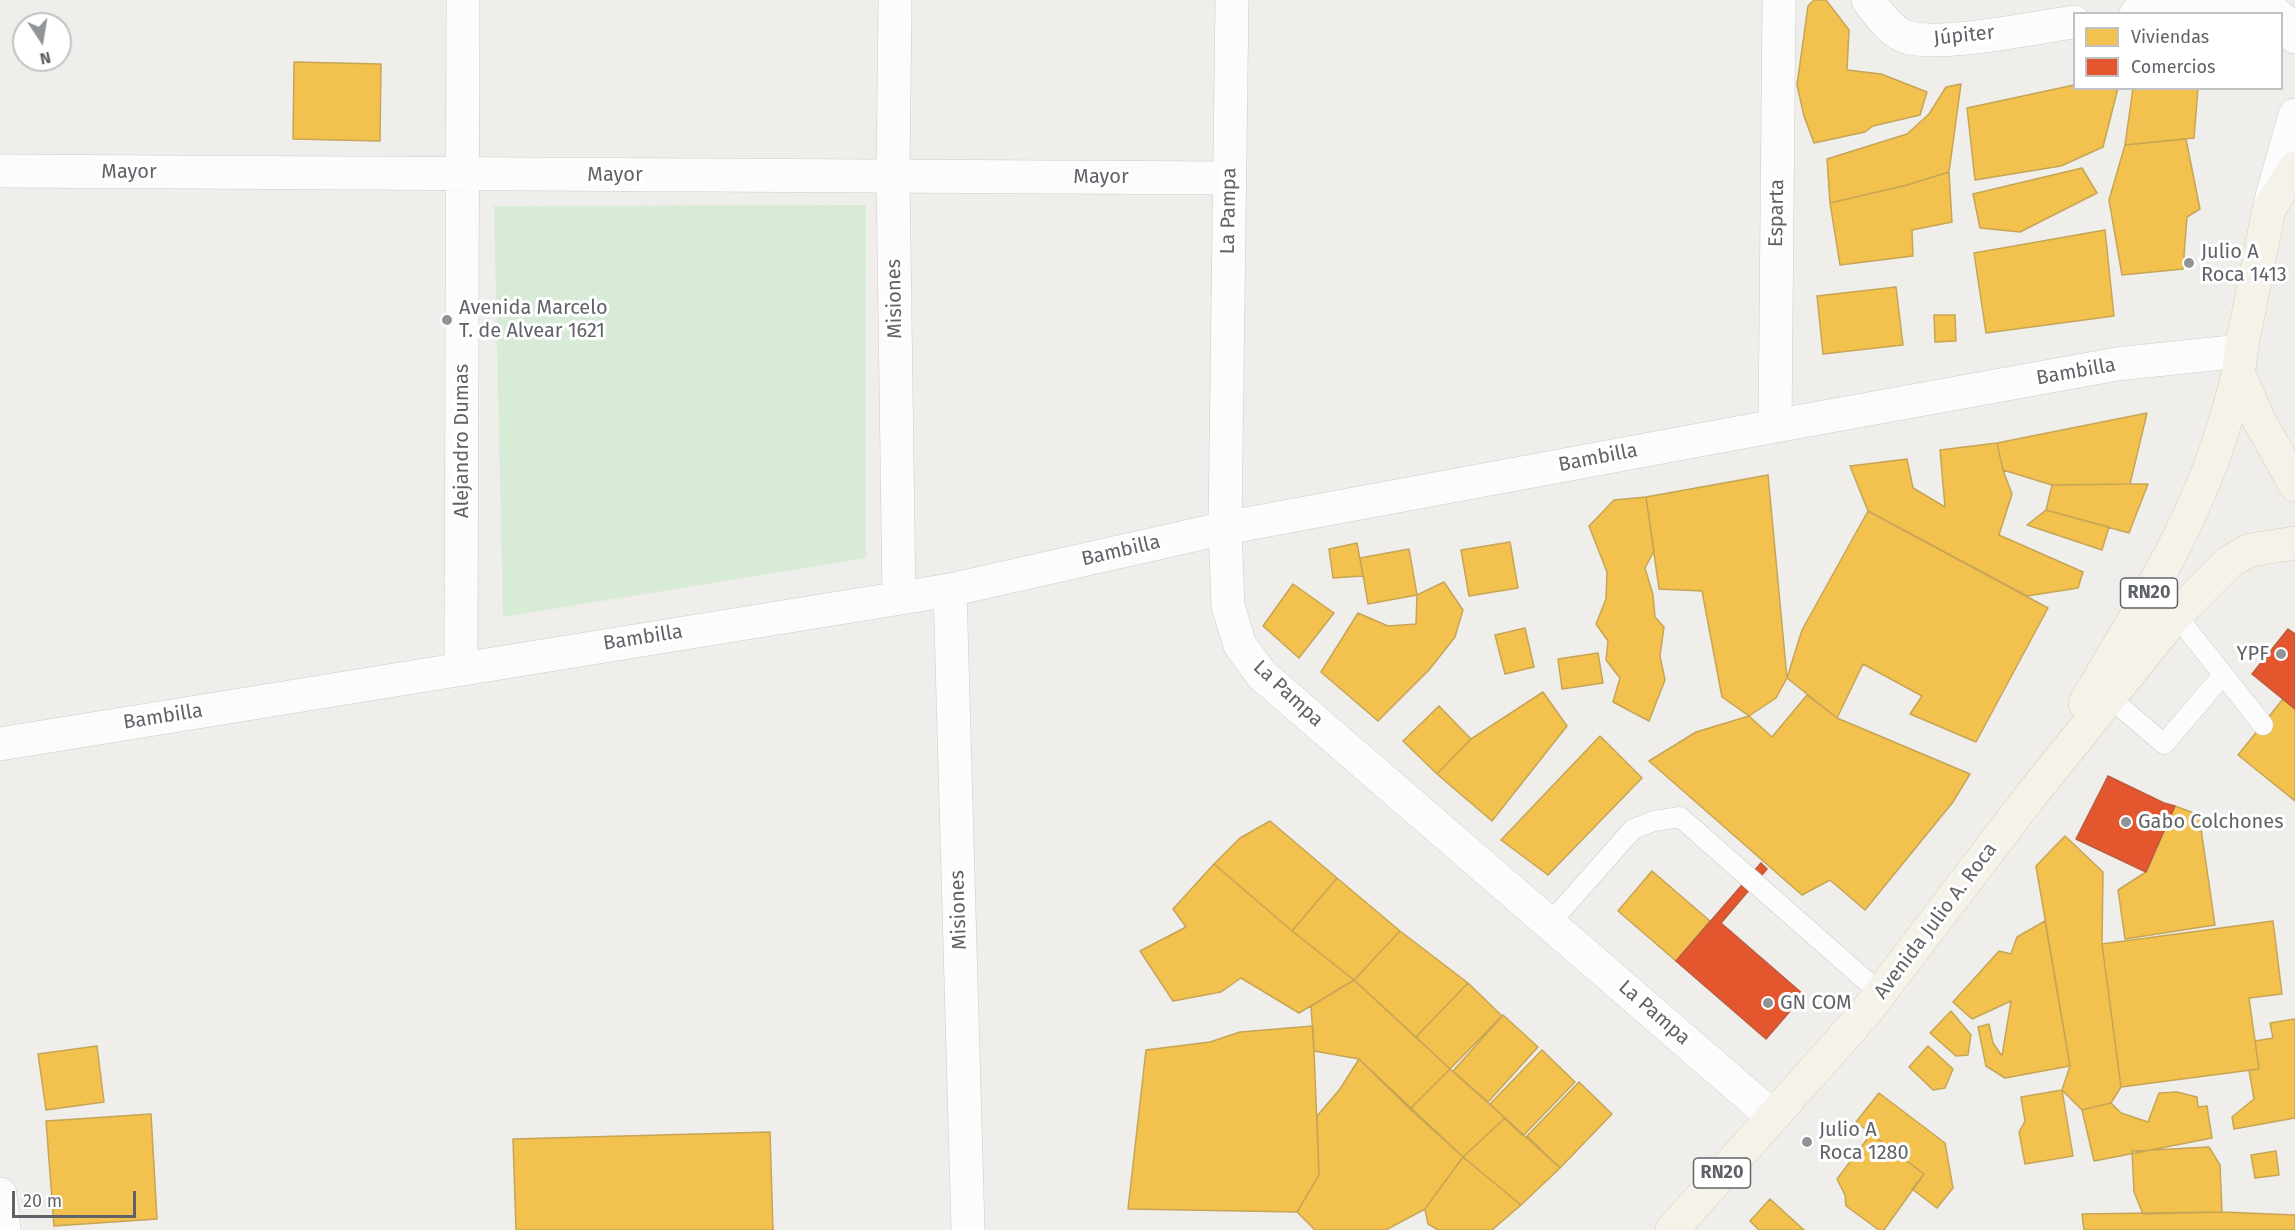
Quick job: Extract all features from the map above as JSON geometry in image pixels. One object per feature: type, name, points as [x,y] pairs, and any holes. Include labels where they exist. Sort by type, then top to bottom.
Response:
[{"type":"main road","name":"Avenida Julio A. Roca","points":[[2029,798],[2163,571],[2189,519],[2218,446],[2240,363],[2269,209],[2295,168]]},
{"type":"main road","points":[[2240,363],[2259,420],[2295,485]]},
{"type":"main road","name":"Avenida Julio A. Roca","points":[[1672,1230],[1880,993],[2029,798],[2176,615],[2236,558],[2250,550],[2295,543]]},
{"type":"street","name":"Alejandro Dumas","points":[[461,667],[463,0]]},
{"type":"street","name":"Misiones","points":[[895,0],[893,176],[899,598]]},
{"type":"street","name":"La Pampa","points":[[1232,0],[1226,528],[1228,606],[1240,645],[1262,675],[1772,1116]]},
{"type":"street","name":"Esparta","points":[[1775,426],[1779,0]]},
{"type":"street","name":"Júpiter","points":[[1868,0],[1881,18],[1903,36],[1932,42],[2073,22]]},
{"type":"street","points":[[2150,12],[2233,0]]},
{"type":"street","points":[[2242,0],[2274,12]]},
{"type":"street","points":[[2283,20],[2295,37]]},
{"type":"street","name":"Avenida Julio A. Roca","points":[[2269,209],[2295,115]]},
{"type":"street","name":"Mayor","points":[[0,171],[1229,178]]},
{"type":"street","name":"Bambilla","points":[[0,744],[461,667],[950,590],[1226,528],[2117,364],[2240,363]]},
{"type":"street","name":"Misiones","points":[[950,590],[968,1230]]},
{"type":"street","points":[[0,1194],[4,1230]]},
{"type":"lane","points":[[2176,615],[2263,725]]},
{"type":"lane","points":[[2110,698],[2164,744],[2223,675]]},
{"type":"lane","points":[[1550,923],[1633,829],[1654,820],[1680,817],[1880,993]]},
{"type":"green space","points":[[866,205],[866,558],[503,617],[494,206]]},
{"type":"building: Viviendas","points":[[1814,0],[1826,0],[1849,30],[1847,70],[1881,74],[1927,92],[1920,115],[1873,126],[1865,132],[1814,143],[1804,116],[1797,85],[1808,6]]},
{"type":"building: Viviendas","points":[[294,62],[381,64],[380,141],[293,139]]},
{"type":"building: Viviendas","points":[[1961,84],[1949,172],[1907,185],[1830,203],[1827,159],[1907,134],[1929,114],[1946,87]]},
{"type":"building: Viviendas","points":[[2073,85],[2073,90],[2117,90],[2103,147],[2061,166],[1975,180],[1967,108]]},
{"type":"building: Viviendas","points":[[2133,90],[2198,90],[2194,138],[2125,145]]},
{"type":"building: Viviendas","points":[[2186,139],[2200,209],[2187,217],[2183,269],[2122,275],[2109,200],[2125,145]]},
{"type":"building: Viviendas","points":[[2082,168],[2097,193],[2020,232],[1980,228],[1973,194]]},
{"type":"building: Viviendas","points":[[1949,172],[1952,222],[1912,230],[1913,256],[1840,265],[1830,203],[1907,185]]},
{"type":"building: Viviendas","points":[[2105,230],[2114,316],[1986,333],[1974,253]]},
{"type":"building: Viviendas","points":[[1896,287],[1903,345],[1823,354],[1817,296]]},
{"type":"building: Viviendas","points":[[1934,315],[1955,315],[1956,341],[1935,342]]},
{"type":"building: Viviendas","points":[[2147,413],[2130,484],[2052,485],[2003,470],[1997,443]]},
{"type":"building: Viviendas","points":[[1997,443],[2003,470],[2012,494],[1999,535],[2083,572],[2078,588],[2027,596],[1868,511],[1850,466],[1907,459],[1913,488],[1945,507],[1940,450]]},
{"type":"building: Viviendas","points":[[1768,475],[1787,678],[1776,698],[1749,716],[1722,697],[1702,591],[1659,589],[1646,497]]},
{"type":"building: Viviendas","points":[[2148,484],[2129,533],[2046,510],[2052,485]]},
{"type":"building: Viviendas","points":[[1646,497],[1654,551],[1645,568],[1653,595],[1655,617],[1664,627],[1660,656],[1665,680],[1649,721],[1613,702],[1620,678],[1606,660],[1608,641],[1596,624],[1606,599],[1607,572],[1589,526],[1614,500]]},
{"type":"building: Viviendas","points":[[2046,510],[2109,527],[2102,550],[2027,525]]},
{"type":"building: Viviendas","points":[[1868,511],[2048,608],[1976,742],[1910,714],[1922,696],[1863,664],[1837,718],[1787,678],[1802,630]]},
{"type":"building: Viviendas","points":[[1510,542],[1518,588],[1469,596],[1461,550]]},
{"type":"building: Viviendas","points":[[1357,543],[1363,576],[1333,578],[1329,549]]},
{"type":"building: Viviendas","points":[[1409,549],[1417,595],[1368,604],[1360,558]]},
{"type":"building: Viviendas","points":[[1444,582],[1463,610],[1455,637],[1429,670],[1378,721],[1321,672],[1358,613],[1388,626],[1416,624],[1417,595]]},
{"type":"building: Viviendas","points":[[1293,584],[1334,613],[1299,658],[1263,626]]},
{"type":"building: Viviendas","points":[[1525,628],[1534,667],[1505,674],[1495,635]]},
{"type":"building: Viviendas","points":[[1598,653],[1603,683],[1562,689],[1558,659]]},
{"type":"building: Viviendas","points":[[1543,692],[1567,726],[1492,821],[1437,774],[1471,739]]},
{"type":"building: Viviendas","points":[[1807,695],[1837,718],[1970,774],[1953,802],[1865,910],[1830,880],[1802,895],[1649,761],[1696,732],[1749,716],[1772,737]]},
{"type":"building: Viviendas","points":[[2283,699],[2295,709],[2295,801],[2238,755]]},
{"type":"building: Viviendas","points":[[1439,706],[1471,739],[1437,774],[1403,741]]},
{"type":"building: Viviendas","points":[[1600,736],[1642,778],[1548,875],[1501,840]]},
{"type":"building: Viviendas","points":[[2175,806],[2199,815],[2215,925],[2125,939],[2118,890],[2146,872]]},
{"type":"building: Viviendas","points":[[1270,821],[1337,878],[1292,931],[1214,864],[1240,838]]},
{"type":"building: Viviendas","points":[[2065,836],[2103,872],[2102,944],[2121,1087],[2111,1103],[2082,1110],[2062,1090],[2070,1066],[2036,866]]},
{"type":"building: Viviendas","points":[[1214,864],[1292,931],[1354,980],[1299,1013],[1241,978],[1221,992],[1173,1001],[1140,951],[1186,927],[1173,909]]},
{"type":"building: Viviendas","points":[[1652,871],[1710,921],[1676,961],[1618,911]]},
{"type":"building: Viviendas","points":[[1337,878],[1400,931],[1354,980],[1292,931]]},
{"type":"building: Viviendas","points":[[2045,921],[2070,1066],[2005,1078],[1986,1066],[1978,1027],[1989,1024],[1993,1043],[2002,1056],[2011,1001],[1972,1019],[1953,1002],[1999,951],[2011,954],[2017,937]]},
{"type":"building: Viviendas","points":[[2273,921],[2282,994],[2249,998],[2259,1069],[2121,1087],[2102,944]]},
{"type":"building: Viviendas","points":[[1400,931],[1468,983],[1416,1037],[1354,980]]},
{"type":"building: Viviendas","points":[[1354,980],[1450,1069],[1410,1109],[1359,1059],[1314,1051],[1311,1006]]},
{"type":"building: Viviendas","points":[[1468,983],[1502,1016],[1450,1069],[1416,1037]]},
{"type":"building: Viviendas","points":[[1951,1011],[1971,1035],[1968,1055],[1956,1056],[1930,1033]]},
{"type":"building: Viviendas","points":[[1503,1015],[1538,1047],[1488,1102],[1453,1071]]},
{"type":"building: Viviendas","points":[[2295,1019],[2295,1118],[2234,1129],[2232,1117],[2254,1099],[2249,1070],[2259,1069],[2255,1041],[2273,1038],[2270,1023]]},
{"type":"building: Viviendas","points":[[1313,1026],[1319,1175],[1297,1212],[1128,1209],[1146,1050],[1210,1042],[1240,1032]]},
{"type":"building: Viviendas","points":[[97,1046],[104,1102],[46,1110],[38,1054]]},
{"type":"building: Viviendas","points":[[1928,1046],[1953,1069],[1945,1088],[1933,1090],[1909,1067]]},
{"type":"building: Viviendas","points":[[1542,1050],[1575,1082],[1523,1136],[1490,1104]]},
{"type":"building: Viviendas","points":[[1359,1059],[1463,1157],[1425,1209],[1386,1230],[1315,1230],[1297,1212],[1319,1175],[1317,1116],[1340,1089]]},
{"type":"building: Viviendas","points":[[1450,1069],[1505,1118],[1463,1157],[1410,1109]]},
{"type":"building: Viviendas","points":[[1579,1082],[1612,1114],[1560,1168],[1527,1136]]},
{"type":"building: Viviendas","points":[[2062,1090],[2073,1156],[2025,1164],[2019,1132],[2025,1121],[2021,1097]]},
{"type":"building: Viviendas","points":[[2177,1092],[2197,1097],[2198,1107],[2207,1106],[2212,1138],[2094,1161],[2082,1110],[2111,1103],[2121,1113],[2148,1122],[2159,1093]]},
{"type":"building: Viviendas","points":[[1879,1093],[1945,1143],[1953,1188],[1937,1208],[1912,1189],[1924,1174],[1856,1122]]},
{"type":"building: Viviendas","points":[[151,1114],[157,1219],[54,1226],[46,1121]]},
{"type":"building: Viviendas","points":[[1505,1118],[1560,1168],[1521,1205],[1463,1157]]},
{"type":"building: Viviendas","points":[[770,1132],[773,1230],[516,1230],[513,1139]]},
{"type":"building: Viviendas","points":[[1871,1134],[1924,1174],[1884,1230],[1879,1230],[1846,1206],[1845,1195],[1837,1179]]},
{"type":"building: Viviendas","points":[[2209,1147],[2220,1165],[2222,1212],[2143,1214],[2134,1192],[2132,1151]]},
{"type":"building: Viviendas","points":[[2276,1151],[2279,1175],[2255,1178],[2251,1155]]},
{"type":"building: Viviendas","points":[[1463,1157],[1521,1205],[1492,1230],[1438,1230],[1428,1224],[1425,1209]]},
{"type":"building: Viviendas","points":[[1770,1199],[1804,1230],[1759,1230],[1750,1221]]},
{"type":"building: Viviendas","points":[[2222,1212],[2295,1215],[2295,1230],[2084,1230],[2082,1214]]},
{"type":"building: Comercios","name":"YPF","points":[[2288,629],[2295,634],[2295,709],[2252,674]]},
{"type":"building: Comercios","name":"Gabo Colchones","points":[[2108,776],[2175,806],[2146,872],[2076,839]]},
{"type":"building: Comercios","points":[[1761,863],[1767,869],[1721,923],[1804,995],[1766,1039],[1676,961]]},
{"type":"place","name":"Julio A Roca 1413","points":[[2189,263]]},
{"type":"place","name":"Avenida Marcelo T. de Alvear 1621","points":[[447,320]]},
{"type":"place","name":"YPF","points":[[2281,654]]},
{"type":"place","name":"Gabo Colchones","points":[[2126,822]]},
{"type":"place","name":"GN COM","points":[[1768,1003]]},
{"type":"place","name":"Julio A Roca 1280","points":[[1807,1142]]}]
